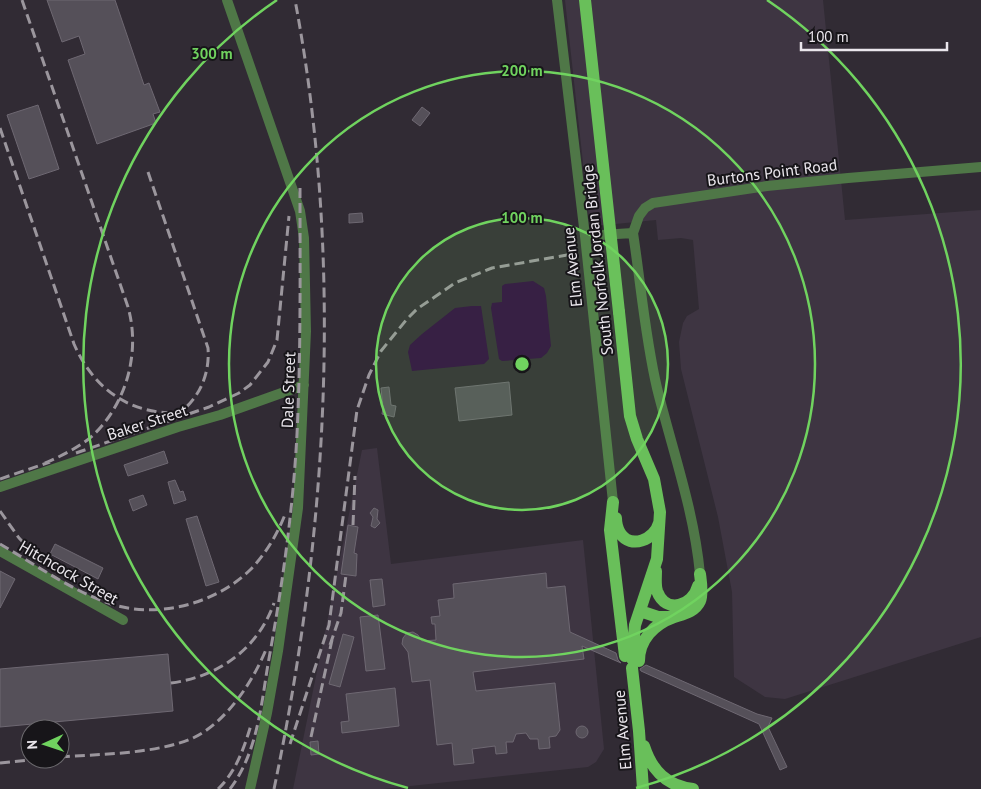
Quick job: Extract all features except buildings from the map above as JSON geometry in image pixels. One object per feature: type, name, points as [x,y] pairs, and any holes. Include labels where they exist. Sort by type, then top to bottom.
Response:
[{"type":"main road","name":"South Norfolk Jordan Bridge","points":[[585,0],[630,416],[637,439],[654,479],[660,516]]},
{"type":"main road","points":[[613,502],[617,527],[621,535],[628,540],[648,539],[656,532],[660,516]]},
{"type":"main road","points":[[613,502],[610,530],[632,663],[637,710]]},
{"type":"main road","points":[[660,516],[656,575],[657,590],[662,599],[672,605],[685,604],[698,589],[700,574]]},
{"type":"main road","points":[[632,663],[633,637],[657,559]]},
{"type":"main road","points":[[632,663],[647,636],[659,625],[673,617],[691,611],[699,603],[702,594],[700,574]]},
{"type":"main road","points":[[640,611],[658,617],[673,617]]},
{"type":"main road","name":"Elm Avenue","points":[[632,663],[643,789]]},
{"type":"main road","points":[[639,731],[648,759],[660,775],[671,783],[693,789]]},
{"type":"street","name":"Dale Street","points":[[227,0],[304,226],[306,331],[298,508],[277,660],[250,789]]},
{"type":"street","name":"Elm Avenue","points":[[557,0],[585,236],[613,502]]},
{"type":"street","name":"Burtons Point Road","points":[[633,233],[639,216],[645,208],[653,203],[767,186],[981,167]]},
{"type":"street","points":[[585,236],[633,233],[657,386],[684,488],[700,574]]},
{"type":"street","name":"Baker Street","points":[[0,487],[178,427],[229,412],[304,385]]},
{"type":"street","name":"Hitchcock Street","points":[[0,550],[123,620]]},
{"type":"shaded area","points":[[565,0],[823,0],[845,220],[981,210],[981,637],[785,699],[765,697],[734,677],[732,592],[718,517],[681,369],[679,342],[683,323],[687,316],[699,309],[693,240],[681,238],[658,240],[656,220],[595,226],[589,217]]},
{"type":"shaded area","points":[[533,281],[544,288],[551,346],[541,358],[502,361],[499,359],[491,308],[492,303],[502,302],[502,286],[505,284]]},
{"type":"shaded area","points":[[481,306],[489,359],[484,364],[412,371],[408,352],[410,345],[455,308]]},
{"type":"shaded area","points":[[377,448],[391,564],[583,540],[604,749],[596,762],[588,767],[383,789],[293,789],[362,450]]},
{"type":"railway","points":[[22,0],[128,307],[133,342],[127,378],[121,395],[103,425],[79,446],[43,464]]},
{"type":"railway","points":[[274,789],[292,692],[307,594],[317,495],[323,396],[324,296],[320,197],[310,98],[295,0]]},
{"type":"railway","points":[[0,128],[74,344],[82,360],[103,387],[130,404],[146,410],[181,413]]},
{"type":"railway","points":[[148,172],[208,348],[207,368],[202,386],[185,409],[177,415]]},
{"type":"railway","points":[[230,789],[246,760],[256,729],[278,607],[290,521],[298,403],[300,188]]},
{"type":"railway","points":[[76,453],[209,407],[239,393],[250,385],[268,362],[277,340],[289,216]]},
{"type":"railway","points":[[290,744],[329,625],[357,410],[369,375],[381,351],[417,309],[455,283],[492,268],[567,255]]},
{"type":"railway","points":[[0,479],[50,462]]},
{"type":"railway","points":[[353,525],[355,476]]},
{"type":"railway","points":[[0,511],[19,538],[46,566]]},
{"type":"railway","points":[[0,544],[68,585],[97,599],[129,608],[166,609],[203,600],[236,582],[256,564],[275,535],[286,512]]},
{"type":"railway","points":[[330,645],[341,613],[346,575]]},
{"type":"railway","points":[[171,683],[205,674],[234,658],[258,634],[274,603]]},
{"type":"railway","points":[[311,737],[332,640]]},
{"type":"railway","points":[[70,756],[145,750],[193,738],[217,722],[238,699],[255,673],[267,647]]},
{"type":"railway","points":[[218,789],[235,767],[251,725]]},
{"type":"railway","points":[[0,763],[20,761]]}]
